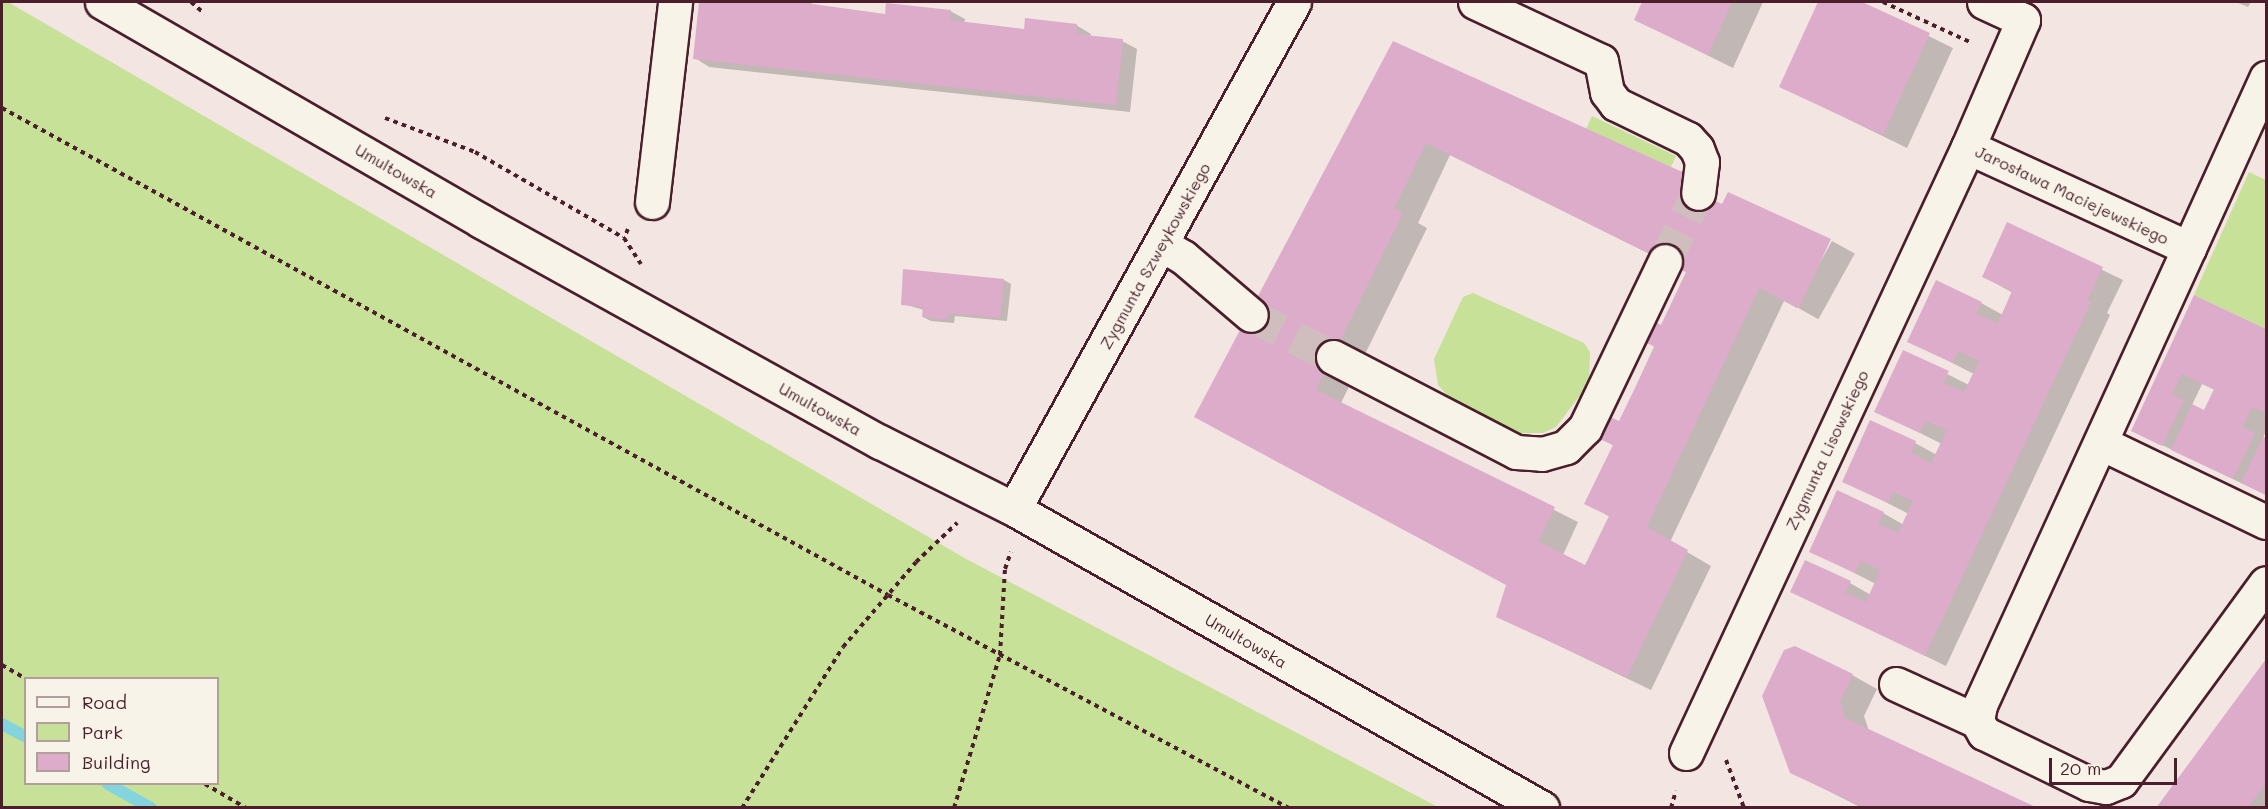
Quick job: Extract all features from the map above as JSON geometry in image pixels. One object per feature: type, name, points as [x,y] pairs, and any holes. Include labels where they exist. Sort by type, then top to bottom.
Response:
[{"type":"street","name":"Umultowska","points":[[102,2],[502,233],[880,442],[1014,509],[1542,807]]},
{"type":"street","points":[[652,201],[675,2]]},
{"type":"street","points":[[1475,2],[1601,61],[1607,92],[1616,104],[1688,139],[1697,149],[1702,162],[1698,193]]},
{"type":"street","name":"Jarosława Maciejewskiego","points":[[1984,2],[2023,20],[1968,147],[2188,248],[2259,114],[2266,78]]},
{"type":"street","name":"Zygmunta Szweykowskiego","points":[[1014,509],[1161,244],[1288,3]]},
{"type":"street","name":"Zygmunta Lisowskiego","points":[[1686,753],[1968,147]]},
{"type":"street","points":[[1161,244],[1183,257],[1251,315]]},
{"type":"street","points":[[1977,721],[1980,705],[2188,248]]},
{"type":"street","points":[[1333,357],[1516,452],[1550,452],[1566,447],[1585,428],[1665,261]]},
{"type":"street","points":[[2101,443],[2266,522]]},
{"type":"street","points":[[1896,684],[1977,721],[1984,733],[2089,784],[2106,787],[2121,781],[2266,583]]},
{"type":"path","points":[[1883,2],[1976,46]]},
{"type":"path","points":[[2,108],[888,595],[1288,807]]},
{"type":"path","points":[[379,116],[475,152],[624,238]]},
{"type":"path","points":[[742,807],[843,647],[888,595],[969,508],[1014,509],[1016,540],[1005,569],[1000,655],[954,807]]},
{"type":"path","points":[[2,665],[24,678]]},
{"type":"path","points":[[208,785],[246,807]]},
{"type":"green space","points":[[2,2],[8,2],[968,560],[1438,807],[2,807]]},
{"type":"green space","points":[[1592,116],[1676,156],[1671,167],[1586,129]]},
{"type":"green space","points":[[2249,172],[2266,180],[2266,329],[2194,295]]},
{"type":"green space","points":[[1473,293],[1584,343],[1590,352],[1589,376],[1580,395],[1556,427],[1543,433],[1515,433],[1452,400],[1438,385],[1434,359],[1463,297]]},
{"type":"building","points":[[699,2],[798,2],[885,14],[886,3],[951,10],[950,20],[1024,29],[1025,18],[1077,24],[1076,34],[1123,39],[1116,105],[693,59]]},
{"type":"building","points":[[1642,2],[1732,2],[1708,55],[1634,20]]},
{"type":"building","points":[[1818,2],[1862,2],[1930,33],[1883,135],[1779,87]]},
{"type":"building","points":[[1393,41],[1689,175],[1684,186],[1722,204],[1728,192],[1831,239],[1799,308],[1759,288],[1647,527],[1688,550],[1627,677],[1496,617],[1506,585],[1194,417]],"holes":[[[1426,143],[1686,272],[1661,325],[1649,318],[1639,339],[1655,347],[1619,421],[1608,416],[1597,438],[1613,445],[1584,504],[1609,516],[1585,565],[1538,541],[1555,507],[1316,390],[1403,213],[1394,209]]]},
{"type":"building","points":[[2007,222],[2103,267],[2087,301],[2091,302],[1925,656],[1790,592],[1805,560],[1851,581],[1845,593],[1866,602],[1880,570],[1861,561],[1855,573],[1809,552],[1837,490],[1884,512],[1878,524],[1898,533],[1913,501],[1893,492],[1888,503],[1842,482],[1870,420],[1916,441],[1911,453],[1931,463],[1947,430],[1926,421],[1920,433],[1874,412],[1903,350],[1949,371],[1943,383],[1964,392],[1979,361],[1958,351],[1953,363],[1907,342],[1936,280],[1982,302],[1976,314],[1998,323],[2012,291],[1982,277]]},
{"type":"building","points":[[903,269],[1004,279],[1000,318],[948,313],[947,320],[922,317],[923,307],[901,305]]},
{"type":"building","points":[[2194,295],[2266,329],[2266,413],[2252,407],[2242,427],[2255,433],[2233,479],[2171,450],[2192,404],[2204,410],[2214,389],[2182,374],[2172,394],[2184,400],[2162,446],[2131,431]]},
{"type":"building","points":[[2263,437],[2266,438],[2266,495],[2241,483]]},
{"type":"building","points":[[1795,646],[1853,674],[1840,702],[1845,718],[2038,808],[1865,808],[1790,773],[1762,696],[1784,650]]},
{"type":"building","points":[[2266,659],[2266,782],[2248,808],[2156,808]]},
{"type":"waterway","points":[[2,724],[24,736]]},
{"type":"waterway","points":[[110,785],[151,808]]},
{"type":"tunnel","points":[[1665,261],[1698,193]]},
{"type":"tunnel","points":[[1251,315],[1333,357]]}]
